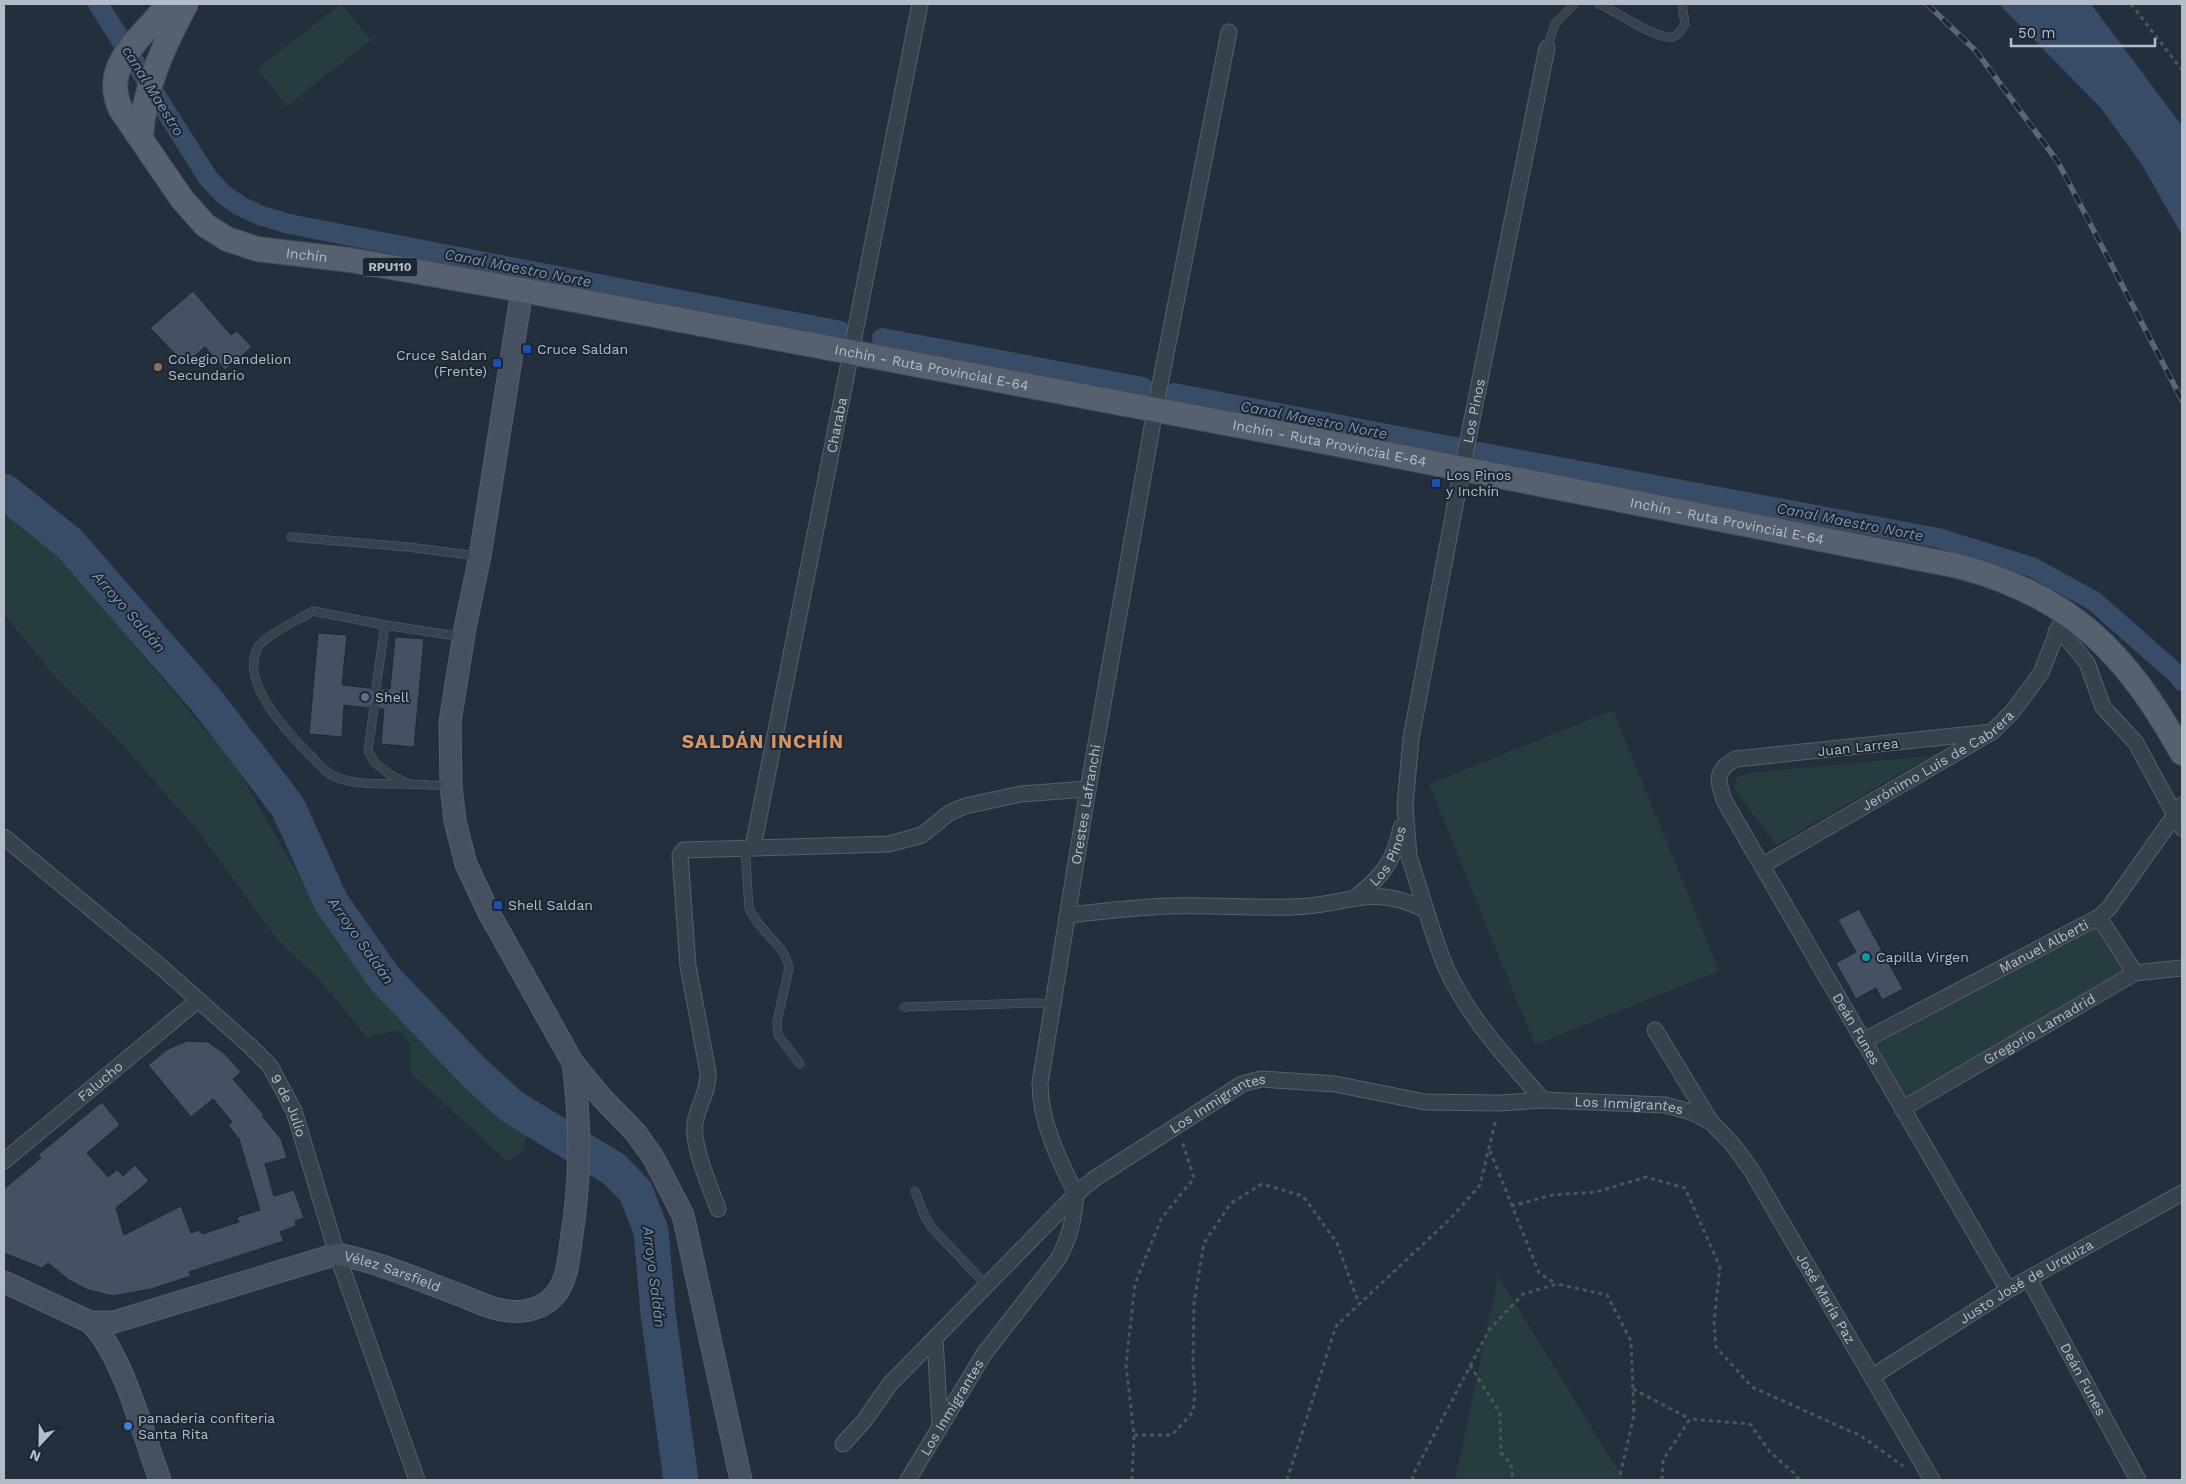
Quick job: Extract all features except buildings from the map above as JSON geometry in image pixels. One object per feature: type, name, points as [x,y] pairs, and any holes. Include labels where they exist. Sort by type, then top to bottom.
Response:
[{"type":"main road","name":"RPU110","points":[[141,137],[121,110],[115,97],[116,73],[131,47],[168,4]]},
{"type":"main road","points":[[141,137],[143,107],[150,80],[186,4]]},
{"type":"main road","name":"Inchín","points":[[141,137],[195,215],[204,225],[227,239],[257,249],[350,260],[522,290]]},
{"type":"main road","points":[[522,290],[480,556],[450,722],[451,786],[455,821],[466,864],[489,914],[573,1063],[635,1132],[653,1157],[683,1214],[741,1480]]},
{"type":"main road","name":"Inchín - Ruta Provincial E-64","points":[[522,290],[1462,469],[1958,566],[1992,575],[2018,586],[2061,622],[2090,630],[2127,668],[2182,753]]},
{"type":"main road","name":"Vélez Sarsfield","points":[[4,1282],[90,1322],[114,1322],[337,1254],[371,1262],[502,1310],[525,1312],[543,1305],[555,1295],[563,1282],[568,1267],[579,1196],[579,1120],[573,1063]]},
{"type":"main road","points":[[579,1120],[584,1108],[595,1105],[602,1106],[616,1113]]},
{"type":"main road","points":[[90,1322],[108,1343],[160,1480]]},
{"type":"main road","points":[[108,1343],[114,1322]]},
{"type":"street","name":"Charaba","points":[[749,847],[920,4]]},
{"type":"street","name":"Orestes Lafranchi","points":[[1076,1194],[1060,1162],[1044,1113],[1040,1095],[1040,1083],[1088,790],[1155,410],[1228,32]]},
{"type":"street","name":"Los Pinos","points":[[1356,896],[1377,881],[1391,861],[1398,844],[1405,806],[1411,738],[1462,469],[1547,48]]},
{"type":"street","points":[[2061,622],[2066,636],[2087,663],[2103,707],[2136,743],[2178,810],[2182,828]]},
{"type":"street","name":"Jerónimo Luis de Cabrera","points":[[1762,865],[1992,732],[2013,711],[2041,673],[2061,622]]},
{"type":"street","name":"Juan Larrea","points":[[1726,764],[1736,760],[1992,732]]},
{"type":"street","name":"Deán Funes","points":[[1726,764],[1719,775],[1718,787],[1725,802],[2008,1290]]},
{"type":"street","points":[[718,1209],[696,1142],[695,1124],[709,1086],[688,966],[680,856],[684,850],[890,844],[922,835],[949,813],[964,806],[1022,794],[1088,790]]},
{"type":"street","name":"Los Pinos","points":[[1405,806],[1409,856],[1446,968],[1467,1006],[1495,1046],[1543,1100]]},
{"type":"street","name":"Manuel Alberti","points":[[1863,1041],[2099,917],[2108,908],[2178,810]]},
{"type":"street","name":"9 de Julio","points":[[4,837],[160,966],[270,1066],[294,1111],[337,1254],[417,1480]]},
{"type":"street","points":[[1069,915],[1172,906],[1294,907],[1356,896],[1382,896],[1404,900],[1426,910]]},
{"type":"street","points":[[2099,917],[2135,973]]},
{"type":"street","name":"Gregorio Lamadrid","points":[[1902,1109],[2135,973],[2182,968]]},
{"type":"street","name":"Falucho","points":[[4,1161],[197,1001]]},
{"type":"street","points":[[1655,1030],[1711,1122]]},
{"type":"street","name":"Los Inmigrantes","points":[[908,1480],[984,1354],[1058,1259],[1073,1221],[1076,1194],[1094,1179],[1242,1084],[1261,1079],[1335,1084],[1425,1102],[1500,1103],[1543,1100],[1666,1105],[1691,1112],[1711,1122]]},
{"type":"street","name":"José María Paz","points":[[1711,1122],[1734,1146],[1752,1171],[1932,1480]]},
{"type":"street","name":"Justo José de Urquiza","points":[[1873,1376],[2008,1290],[2182,1193]]},
{"type":"street","points":[[843,1444],[864,1421],[890,1384],[987,1286],[1039,1229],[1076,1194]]},
{"type":"street","name":"Deán Funes","points":[[2029,1279],[2138,1480]]},
{"type":"street","points":[[935,1338],[940,1426]]},
{"type":"lane","points":[[1547,48],[1555,24],[1574,4]]},
{"type":"lane","points":[[1599,4],[1657,35],[1668,38],[1675,36],[1685,24],[1682,4]]},
{"type":"lane","points":[[290,537],[408,547],[480,556]]},
{"type":"lane","points":[[451,786],[348,782],[330,775],[284,729],[258,688],[254,660],[257,648],[263,640],[313,611],[385,625],[464,637]]},
{"type":"lane","points":[[376,688],[385,625]]},
{"type":"lane","points":[[374,708],[368,751],[375,763],[389,774],[408,784]]},
{"type":"lane","points":[[749,847],[749,908],[752,917],[785,954],[789,968],[776,1022],[778,1035],[800,1064]]},
{"type":"lane","points":[[904,1007],[1054,1004]]},
{"type":"lane","points":[[915,1192],[925,1217],[934,1229],[987,1286]]},
{"type":"path","points":[[2131,4],[2182,70]]},
{"type":"path","points":[[1287,1480],[1336,1326],[1452,1217],[1480,1185],[1500,1103]]},
{"type":"path","points":[[1132,1480],[1134,1435],[1126,1364],[1135,1284],[1162,1219],[1194,1178],[1177,1126]]},
{"type":"path","points":[[1489,1150],[1539,1273],[1557,1284],[1607,1295],[1631,1341],[1634,1415],[1619,1480]]},
{"type":"path","points":[[1511,1206],[1553,1195],[1596,1192],[1646,1177],[1685,1188],[1720,1266],[1714,1321],[1716,1347],[1752,1388],[1861,1436],[1904,1467]]},
{"type":"path","points":[[1134,1435],[1172,1435],[1193,1412],[1195,1391],[1193,1365],[1194,1303],[1204,1243],[1231,1203],[1262,1184],[1303,1196],[1337,1243],[1359,1304]]},
{"type":"path","points":[[1412,1480],[1415,1470],[1488,1330],[1523,1294],[1557,1284]]},
{"type":"path","points":[[1470,1365],[1500,1413],[1501,1453],[1511,1464],[1513,1480]]},
{"type":"path","points":[[1633,1389],[1690,1419],[1750,1424],[1770,1452],[1796,1475],[1798,1480]]},
{"type":"path","points":[[1662,1480],[1663,1460],[1690,1419]]},
{"type":"green space","points":[[341,4],[371,40],[287,106],[257,69]]},
{"type":"green space","points":[[4,500],[76,575],[236,767],[339,946],[531,1125],[523,1151],[507,1161],[410,1072],[410,1043],[398,1030],[367,1037],[319,979],[278,940],[197,830],[114,735],[52,673],[4,614]]},
{"type":"green space","points":[[1613,710],[1719,971],[1535,1045],[1429,784]]},
{"type":"green space","points":[[1931,756],[1776,845],[1734,789],[1736,778],[1748,773]]},
{"type":"green space","points":[[2099,917],[2135,973],[1902,1109],[1863,1041]]},
{"type":"green space","points":[[1498,1276],[1624,1480],[1455,1480]]},
{"type":"water","points":[[1999,4],[2091,4],[2182,126],[2182,235],[2142,165],[2101,108]]},
{"type":"waterway","name":"Canal Maestro Norte","points":[[98,4],[208,178],[223,194],[240,206],[259,215],[289,224],[841,331]]},
{"type":"waterway","name":"Canal Maestro Norte","points":[[882,338],[1143,387]]},
{"type":"waterway","name":"Canal Maestro Norte","points":[[1174,393],[1455,447]]},
{"type":"waterway","name":"Canal Maestro Norte","points":[[1479,452],[1938,538],[2032,567],[2094,601],[2179,676],[2182,681]]},
{"type":"waterway","name":"Arroyo Saldán","points":[[4,491],[69,543],[206,700],[288,807],[331,902],[385,979],[475,1073],[511,1106],[614,1169],[636,1192],[651,1231],[658,1313],[681,1480]]},
{"type":"railway","points":[[1927,4],[1976,51],[2058,162],[2182,400]]},
{"type":"place","name":"Cruce Saldan","points":[[527,349]]},
{"type":"place","name":"Cruce Saldan (Frente)","points":[[497,363]]},
{"type":"place","name":"Colegio Dandelion Secundario","points":[[158,367]]},
{"type":"place","name":"Los Pinos y Inchín","points":[[1436,483]]},
{"type":"place","name":"Shell","points":[[365,697]]},
{"type":"place","name":"Shell Saldan","points":[[498,905]]},
{"type":"place","name":"Capilla Virgen","points":[[1866,957]]},
{"type":"place","name":"panaderia confiteria Santa Rita","points":[[128,1426]]},
{"type":"district","name":"SALDÁN INCHÍN","points":[[763,741]]},
{"type":"water label","name":"canal Maestro","points":[[153,91]]}]
